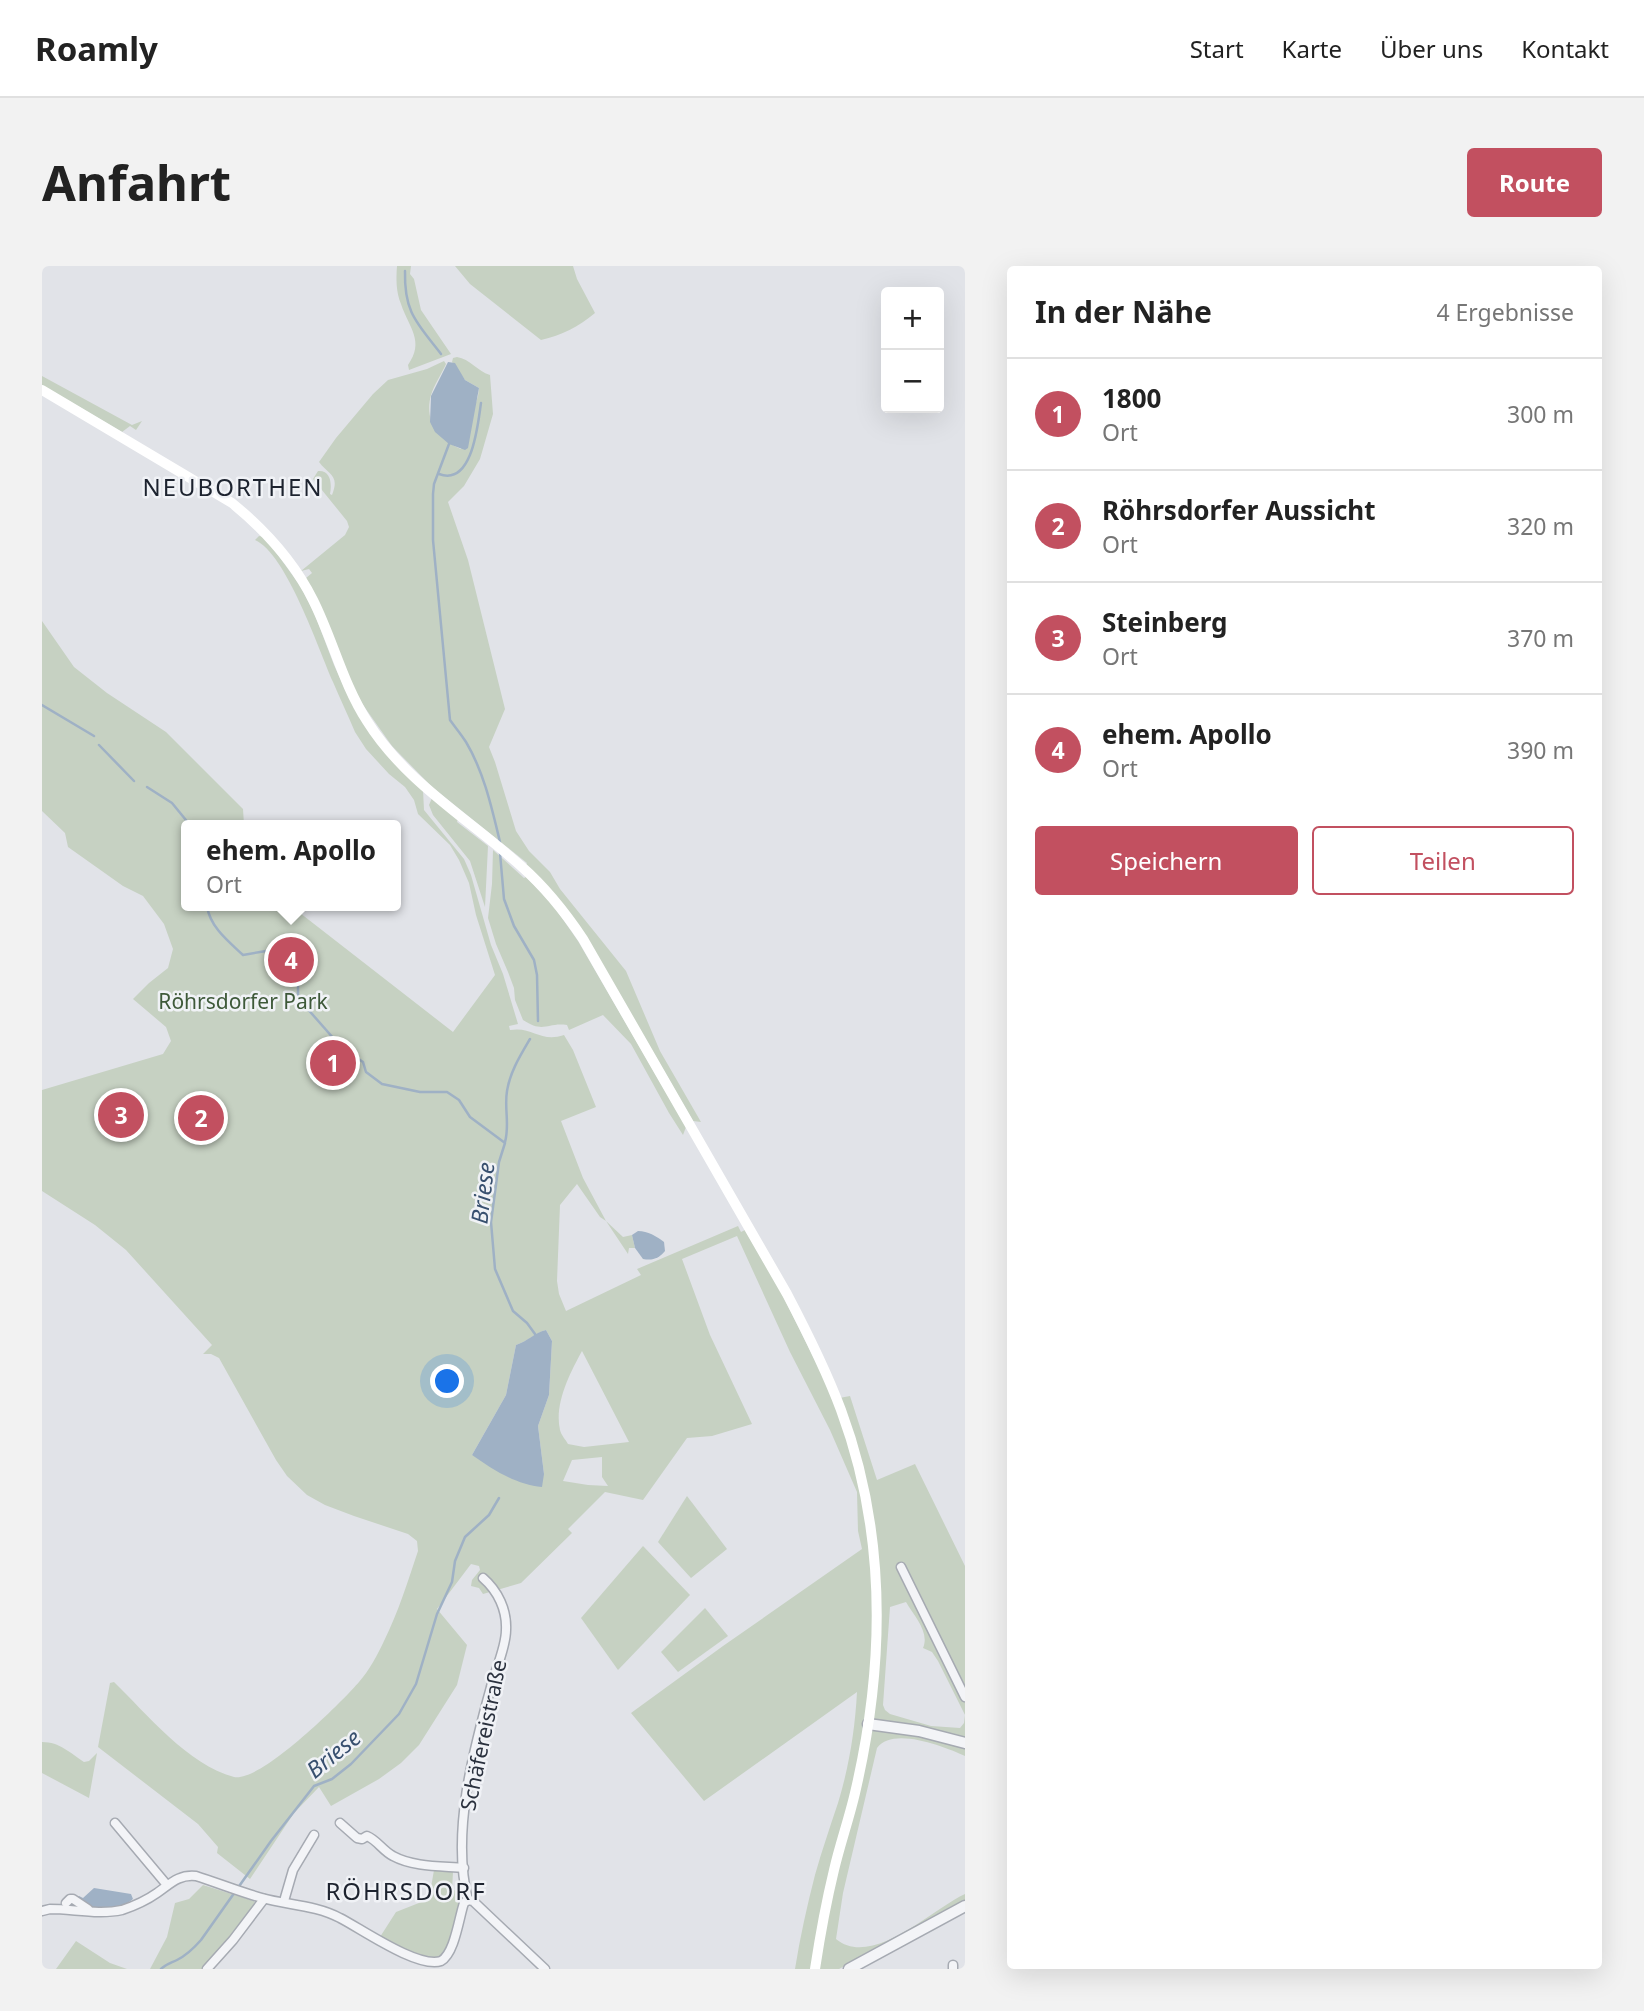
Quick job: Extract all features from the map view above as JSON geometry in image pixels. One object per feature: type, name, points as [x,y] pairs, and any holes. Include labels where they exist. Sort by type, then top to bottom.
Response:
[{"type":"main road","points":[[42,390],[200,483],[251,518],[292,565],[313,600],[351,692],[379,738],[416,778],[523,868],[557,903],[583,939],[787,1294],[818,1354],[842,1412],[857,1461],[873,1540],[878,1609],[876,1663],[868,1724],[855,1792],[824,1914],[815,1969]]},
{"type":"street","points":[[901,1567],[965,1697]]},
{"type":"street","name":"Schäfereistraße","points":[[468,1900],[464,1868],[464,1813],[471,1768],[506,1631],[501,1602],[491,1585],[483,1578]]},
{"type":"street","points":[[868,1724],[932,1734],[965,1743]]},
{"type":"street","points":[[340,1823],[358,1838],[371,1837],[383,1850],[403,1860],[464,1868]]},
{"type":"street","points":[[115,1824],[167,1885]]},
{"type":"street","points":[[284,1901],[293,1870],[314,1835]]},
{"type":"street","points":[[42,1911],[121,1910],[141,1902],[178,1878],[196,1876],[264,1899],[284,1901],[337,1916],[404,1955],[420,1961],[436,1962],[447,1956],[464,1903],[468,1900],[474,1901],[545,1969]]},
{"type":"street","points":[[66,1903],[73,1899],[90,1911]]},
{"type":"street","points":[[207,1969],[264,1899]]},
{"type":"street","points":[[849,1969],[965,1906]]},
{"type":"green space","points":[[397,266],[411,266],[410,274],[414,279],[421,310],[451,354],[409,370],[415,341],[398,295]]},
{"type":"green space","points":[[455,266],[573,266],[595,313],[570,330],[541,340],[470,284]]},
{"type":"green space","points":[[457,357],[490,375],[493,414],[480,459],[464,486],[448,502],[468,560],[505,709],[489,747],[516,831],[529,851],[550,872],[560,889],[626,971],[660,1051],[701,1122],[693,1121],[586,936],[527,863],[432,787],[392,746],[354,689],[306,578],[312,573],[309,569],[301,571],[345,535],[349,527],[313,479],[318,471],[326,473],[330,478],[332,495],[334,479],[319,462],[373,394],[388,380],[427,369],[444,361],[446,364],[429,404],[431,421],[446,440],[461,449],[479,388],[465,380],[452,362],[453,358]]},
{"type":"green space","points":[[42,376],[132,425],[142,421],[136,430],[130,426],[122,432],[42,385]]},
{"type":"green space","name":"Röhrsdorfer Park","points":[[259,536],[265,537],[301,587],[349,698],[423,790],[424,810],[464,859],[518,1024],[509,1026],[510,1030],[525,1030],[549,1037],[564,1035],[573,1050],[596,1107],[561,1121],[583,1178],[606,1221],[600,1217],[577,1184],[560,1205],[557,1281],[566,1311],[641,1275],[637,1269],[738,1226],[741,1232],[745,1230],[781,1292],[834,1399],[850,1396],[877,1480],[915,1464],[965,1566],[965,1715],[965,1756],[907,1738],[885,1742],[877,1748],[843,1893],[836,1939],[851,1946],[867,1947],[884,1942],[965,1894],[965,1900],[839,1969],[795,1969],[815,1875],[845,1776],[857,1692],[704,1801],[631,1713],[862,1549],[858,1531],[857,1492],[737,1236],[682,1259],[710,1335],[752,1424],[712,1436],[687,1438],[643,1500],[605,1492],[568,1529],[572,1533],[521,1583],[483,1594],[479,1588],[471,1586],[480,1570],[479,1566],[471,1564],[437,1609],[467,1645],[457,1685],[419,1745],[401,1763],[379,1779],[331,1806],[319,1787],[294,1813],[250,1879],[217,1853],[218,1847],[198,1824],[98,1747],[110,1683],[114,1682],[169,1737],[200,1762],[234,1777],[246,1776],[262,1768],[300,1740],[366,1673],[394,1619],[418,1551],[417,1541],[408,1534],[325,1505],[307,1495],[287,1476],[219,1358],[203,1354],[212,1345],[126,1250],[95,1225],[42,1191],[42,1090],[163,1054],[171,1041],[166,1027],[133,999],[168,968],[173,949],[164,924],[143,896],[123,886],[68,847],[65,833],[42,811],[42,621],[74,667],[107,693],[166,732],[243,809],[244,820],[181,820],[181,911],[297,911],[453,1032],[495,975],[469,883],[459,860],[450,845],[418,814],[414,800],[405,787],[366,749],[355,732],[290,582],[267,549],[255,540]],"holes":[[[546,1330],[552,1341],[549,1395],[538,1426],[544,1474],[472,1455],[506,1395],[516,1345]],[[582,1351],[629,1442],[584,1447],[568,1444],[561,1434],[561,1399]],[[602,1457],[602,1477],[608,1486],[563,1481],[572,1460]],[[906,1602],[917,1618],[923,1630],[923,1648],[932,1652],[938,1661],[965,1715],[960,1728],[931,1726],[890,1714],[885,1710],[883,1705],[890,1607]]]},
{"type":"green space","points":[[432,798],[488,846],[485,907],[470,861],[433,815],[429,805]]},
{"type":"green space","points":[[493,850],[526,877],[553,905],[578,941],[686,1127],[683,1135],[631,1044],[603,1015],[569,1030],[567,1025],[541,1027],[523,1020],[488,918]]},
{"type":"green space","points":[[606,1221],[623,1237],[632,1235],[635,1248],[629,1248],[628,1254]]},
{"type":"green space","points":[[687,1496],[727,1549],[691,1578],[658,1542]]},
{"type":"green space","points":[[643,1546],[690,1595],[618,1670],[581,1618]]},
{"type":"green space","points":[[705,1608],[728,1636],[678,1672],[661,1652]]},
{"type":"green space","points":[[42,1742],[60,1746],[84,1762],[97,1753],[89,1798],[42,1773]]},
{"type":"green space","points":[[434,1870],[453,1872],[452,1890],[461,1891],[454,1928],[447,1947],[437,1957],[424,1958],[380,1937],[396,1912],[429,1899]]},
{"type":"green space","points":[[203,1885],[254,1901],[256,1905],[204,1969],[150,1969],[167,1937],[175,1903],[189,1899]]},
{"type":"green space","points":[[76,1941],[110,1963],[127,1969],[56,1969]]},
{"type":"water","points":[[448,362],[455,363],[465,380],[479,388],[468,448],[465,450],[449,444],[435,432],[430,422],[431,396]]},
{"type":"water","points":[[638,1231],[652,1234],[664,1242],[665,1251],[656,1258],[643,1259],[635,1248],[632,1235]]},
{"type":"water","points":[[546,1330],[552,1341],[549,1395],[538,1426],[544,1474],[542,1487],[514,1480],[472,1455],[506,1395],[516,1345]]},
{"type":"water","points":[[94,1888],[131,1894],[133,1899],[120,1906],[98,1908],[77,1898],[83,1898]]},
{"type":"waterway","points":[[405,271],[410,308],[441,354]]},
{"type":"waterway","points":[[439,474],[450,475],[459,471],[466,462],[472,451],[481,403]]},
{"type":"waterway","points":[[449,444],[434,484],[433,540],[450,720],[466,742],[478,766],[500,842]]},
{"type":"waterway","name":"Briese","points":[[42,705],[94,736]]},
{"type":"waterway","name":"Briese","points":[[99,745],[134,781]]},
{"type":"waterway","name":"Briese","points":[[147,787],[172,803],[186,820]]},
{"type":"waterway","points":[[500,853],[504,899],[514,926],[534,960],[538,1021]]},
{"type":"waterway","name":"Briese","points":[[208,911],[216,927],[243,955],[266,951],[279,959],[298,982],[298,998],[342,1048],[363,1062],[366,1072],[382,1084],[420,1092],[447,1092],[459,1100],[470,1117],[505,1143],[499,1162],[491,1222],[495,1269],[513,1311],[535,1334]]},
{"type":"waterway","points":[[505,1142],[508,1084],[530,1039]]},
{"type":"waterway","name":"Briese","points":[[161,1969],[184,1956],[201,1940],[271,1841],[314,1786],[332,1779],[351,1764],[399,1714],[416,1684],[437,1614],[452,1582],[455,1561],[465,1537],[489,1515],[499,1498]]},
{"type":"place","name":"ehem. Apollo","points":[[291,960]]},
{"type":"place","name":"1800","points":[[333,1063]]},
{"type":"place","name":"Steinberg","points":[[121,1115]]},
{"type":"place","name":"Röhrsdorfer Aussicht","points":[[201,1118]]},
{"type":"district","name":"NEUBORTHEN","points":[[233,486]]},
{"type":"district","name":"RÖHRSDORF","points":[[406,1890]]}]
